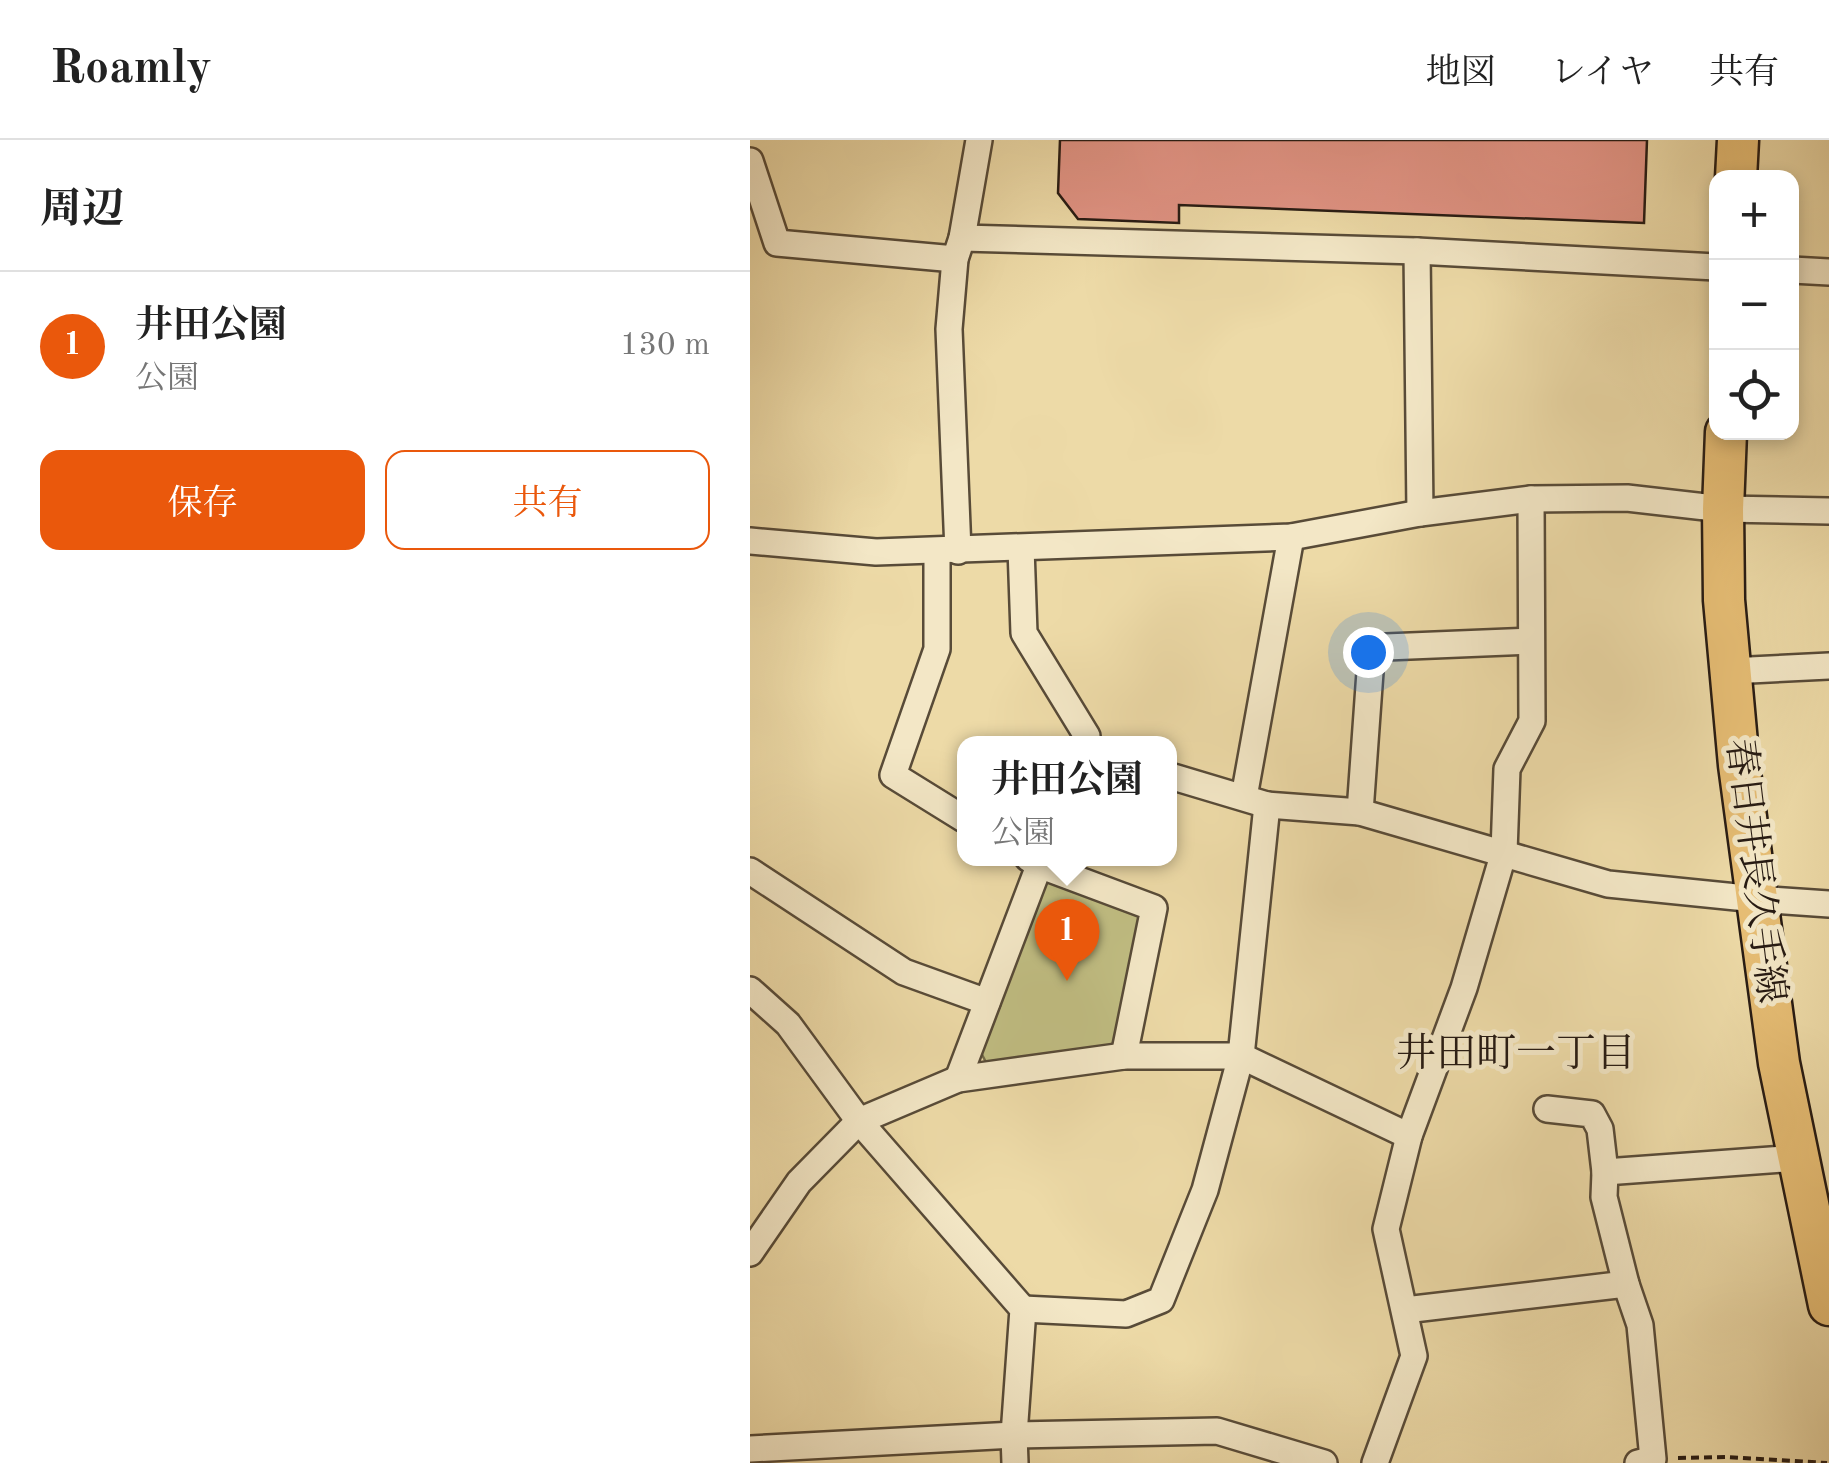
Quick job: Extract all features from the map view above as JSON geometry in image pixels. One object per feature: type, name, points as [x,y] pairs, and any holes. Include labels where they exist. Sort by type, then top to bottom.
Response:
[{"type":"main road","points":[[1736,170],[1738,140]]},
{"type":"main road","name":"春日井長久手線","points":[[1726,440],[1724,600],[1756,899],[1779,1064],[1829,1305]]},
{"type":"street","points":[[957,816],[893,775],[938,649],[948,551],[950,329],[958,249],[979,140]]},
{"type":"street","points":[[750,161],[776,243],[958,249],[1417,251],[1709,267]]},
{"type":"street","points":[[1417,251],[1420,513]]},
{"type":"street","points":[[1799,270],[1829,272]]},
{"type":"street","points":[[750,541],[876,552],[1291,538],[1420,513],[1531,499],[1626,498],[1723,509],[1829,511]]},
{"type":"street","points":[[1375,1463],[1414,1356],[1386,1229],[1410,1136],[1464,988],[1504,852],[1507,769],[1532,721],[1531,499]]},
{"type":"street","points":[[1023,1309],[1126,1314],[1161,1300],[1205,1190],[1241,1056],[1256,801],[1291,538]]},
{"type":"street","points":[[1021,548],[1024,633],[1087,736]]},
{"type":"street","points":[[1360,812],[1370,658],[1386,648],[1531,641]]},
{"type":"street","points":[[1730,671],[1829,666]]},
{"type":"street","points":[[1177,778],[1256,801],[1360,812],[1608,884],[1829,904]]},
{"type":"street","points":[[958,1080],[1034,866]]},
{"type":"street","points":[[1049,866],[1154,908],[1124,1056]]},
{"type":"street","points":[[750,871],[904,972],[987,1002]]},
{"type":"street","points":[[750,990],[788,1024],[859,1121],[1023,1309],[1015,1463]]},
{"type":"street","points":[[750,1253],[799,1182],[859,1121],[958,1080],[1124,1056],[1241,1056],[1410,1136]]},
{"type":"street","points":[[1548,1109],[1592,1114],[1600,1129],[1604,1197],[1640,1325],[1646,1461]]},
{"type":"street","points":[[1605,1172],[1797,1158]]},
{"type":"street","points":[[1405,1310],[1626,1284]]},
{"type":"street","points":[[750,1448],[1014,1435],[1216,1431],[1324,1463]]},
{"type":"path","points":[[1646,1461],[1727,1457],[1827,1463]]},
{"type":"shaded area","points":[[1046,878],[1144,913],[1114,1049],[988,1066],[979,1049]]},
{"type":"building","points":[[1060,140],[1647,140],[1644,223],[1179,205],[1179,223],[1078,219],[1058,193]]},
{"type":"place","name":"井田公園","points":[[1067,981]]},
{"type":"district","name":"井田町一丁目","points":[[1516,1056]]}]
